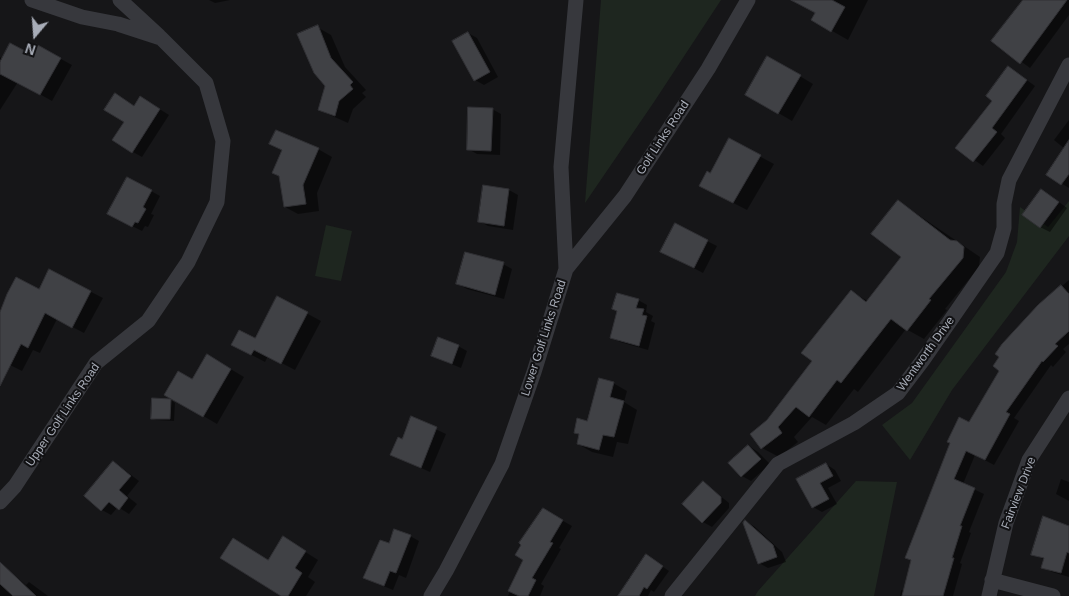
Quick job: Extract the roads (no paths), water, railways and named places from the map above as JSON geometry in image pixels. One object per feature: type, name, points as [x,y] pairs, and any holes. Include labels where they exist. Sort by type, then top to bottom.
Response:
[{"type":"street","name":"Upper Golf Links Road","points":[[0,502],[15,486],[96,363],[148,321],[188,262],[217,202],[223,141],[206,83],[161,38],[118,24],[82,17],[32,0]]},
{"type":"street","points":[[120,0],[161,38]]},
{"type":"street","name":"Lower Golf Links Road","points":[[431,596],[502,464],[534,372],[566,269],[561,167],[576,0]]},
{"type":"street","name":"Golf Links Road","points":[[566,269],[625,196],[708,69],[748,0]]},
{"type":"street","name":"Wentworth Drive","points":[[672,596],[778,464],[854,423],[898,393],[923,360],[997,253],[1004,228],[1004,204],[1009,180],[1069,65]]},
{"type":"street","name":"Fairview Drive","points":[[989,596],[1006,523],[1029,460],[1069,398]]},
{"type":"street","points":[[992,580],[1053,596]]}]
